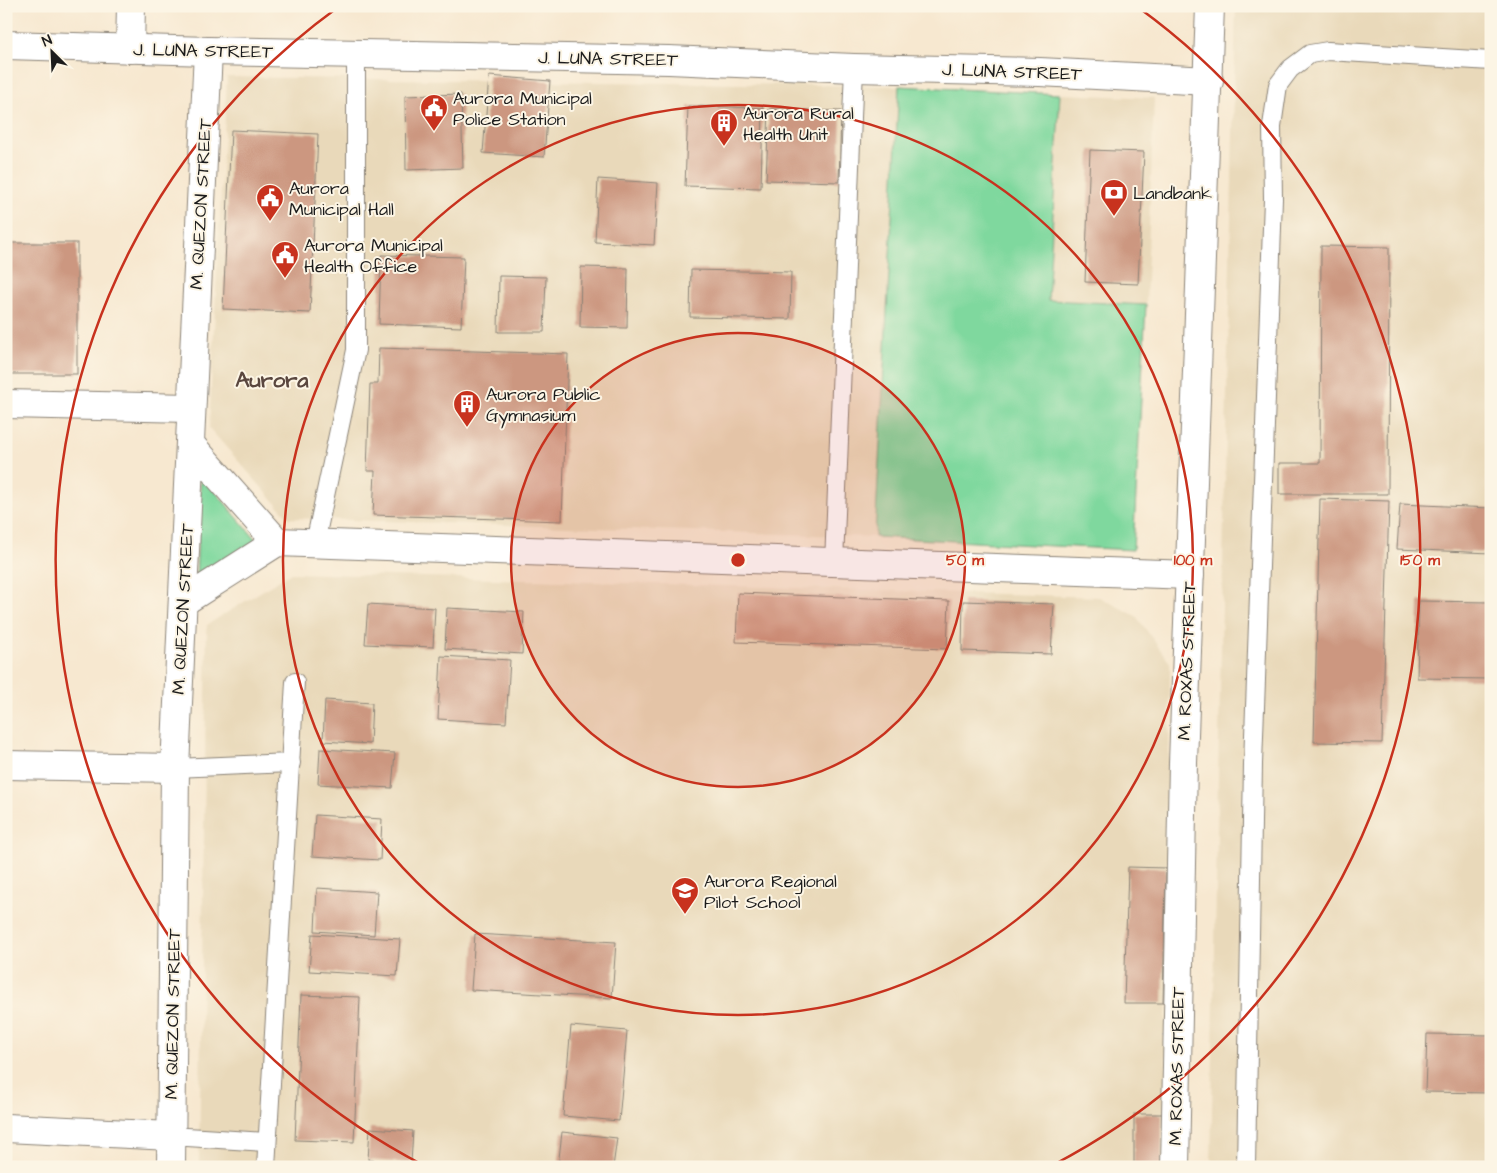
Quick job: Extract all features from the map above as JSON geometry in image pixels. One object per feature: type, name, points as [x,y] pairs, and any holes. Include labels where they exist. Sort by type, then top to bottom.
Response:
[{"type":"street","points":[[130,49],[131,6]]},
{"type":"street","name":"M. ROXAS STREET","points":[[1175,1167],[1183,782],[1209,81],[1210,6]]},
{"type":"street","name":"J. LUNA STREET","points":[[6,45],[669,60],[854,68],[1040,72],[1209,81]]},
{"type":"street","name":"M. QUEZON STREET","points":[[171,1167],[175,768],[208,51]]},
{"type":"street","points":[[6,404],[192,408]]},
{"type":"street","points":[[190,444],[277,542]]},
{"type":"street","points":[[183,602],[277,542],[1190,575]]},
{"type":"street","points":[[6,764],[175,768]]},
{"type":"street","points":[[6,1128],[171,1136]]},
{"type":"lane","points":[[1246,1167],[1253,764],[1274,199],[1272,126],[1278,85],[1290,69],[1310,54],[1328,51],[1491,61]]},
{"type":"lane","points":[[315,543],[356,350],[356,54]]},
{"type":"lane","points":[[834,563],[854,68]]},
{"type":"lane","points":[[266,1167],[295,682]]},
{"type":"lane","points":[[175,768],[291,763]]},
{"type":"lane","points":[[171,1136],[266,1142]]},
{"type":"shaded area","points":[[1236,6],[1491,6],[1491,1167],[1211,1167]]},
{"type":"shaded area","points":[[227,77],[899,86],[875,537],[289,518],[209,428]]},
{"type":"shaded area","points":[[1060,94],[1154,98],[1146,305],[1048,300]]},
{"type":"shaded area","name":"Aurora Regional Pilot School","points":[[291,573],[1099,597],[1136,616],[1170,663],[1165,1167],[199,1167],[207,625]]},
{"type":"green space","points":[[899,86],[1060,94],[1048,300],[1146,305],[1133,550],[875,537]]},
{"type":"green space","points":[[201,475],[258,542],[196,579]]},
{"type":"building","points":[[489,76],[550,81],[544,157],[483,153]]},
{"type":"building","name":"Aurora Municipal Police Station","points":[[461,94],[463,168],[406,170],[405,96]]},
{"type":"building","name":"Aurora Rural Health Unit","points":[[688,106],[763,108],[761,188],[685,186]]},
{"type":"building","points":[[769,109],[841,111],[839,182],[766,180]]},
{"type":"building","name":"Aurora Municipal Hall","points":[[231,130],[318,134],[310,313],[223,309]]},
{"type":"building","name":"Landbank","points":[[1090,150],[1144,152],[1138,284],[1085,282]]},
{"type":"building","points":[[598,179],[658,183],[654,245],[595,242]]},
{"type":"building","points":[[6,243],[77,243],[77,374],[6,374]]},
{"type":"building","points":[[1321,246],[1389,247],[1388,494],[1279,494],[1279,463],[1320,463]]},
{"type":"building","points":[[381,255],[464,257],[461,327],[379,324]]},
{"type":"building","points":[[581,267],[628,268],[627,328],[580,327]]},
{"type":"building","points":[[691,270],[791,272],[790,319],[690,317]]},
{"type":"building","points":[[499,276],[546,277],[544,332],[498,332]]},
{"type":"building","name":"Aurora Public Gymnasium","points":[[379,348],[568,354],[562,521],[373,515],[375,471],[367,471],[370,384],[378,384]]},
{"type":"building","points":[[1320,499],[1389,501],[1382,743],[1314,742]]},
{"type":"building","points":[[1400,504],[1491,508],[1491,553],[1397,549]]},
{"type":"building","points":[[738,593],[949,601],[947,649],[736,642]]},
{"type":"building","points":[[963,601],[1054,604],[1051,654],[962,651]]},
{"type":"building","points":[[1419,601],[1490,602],[1491,679],[1417,678]]},
{"type":"building","points":[[368,604],[435,608],[433,647],[365,644]]},
{"type":"building","points":[[447,608],[524,612],[522,654],[445,649]]},
{"type":"building","points":[[441,656],[510,660],[506,723],[438,719]]},
{"type":"building","points":[[325,700],[372,703],[370,744],[323,741]]},
{"type":"building","points":[[320,749],[395,753],[392,788],[318,784]]},
{"type":"building","points":[[315,815],[382,819],[380,860],[312,856]]},
{"type":"building","points":[[1128,867],[1166,868],[1163,1003],[1124,1003]]},
{"type":"building","points":[[317,888],[377,892],[374,935],[315,931]]},
{"type":"building","points":[[312,934],[400,939],[397,976],[309,971]]},
{"type":"building","points":[[475,934],[616,942],[612,998],[471,990]]},
{"type":"building","points":[[301,995],[360,997],[354,1142],[295,1140]]},
{"type":"building","points":[[571,1026],[627,1031],[619,1121],[563,1116]]},
{"type":"building","points":[[1427,1034],[1491,1035],[1491,1093],[1425,1092]]},
{"type":"building","points":[[1134,1114],[1162,1114],[1162,1167],[1134,1167]]},
{"type":"building","points":[[370,1128],[413,1131],[411,1163],[368,1160]]},
{"type":"building","points":[[562,1132],[617,1138],[613,1167],[558,1167]]},
{"type":"place","name":"Aurora Municipal Police Station","points":[[434,132]]},
{"type":"place","name":"Aurora Rural Health Unit","points":[[724,147]]},
{"type":"place","name":"Landbank","points":[[1114,217]]},
{"type":"place","name":"Aurora Municipal Hall","points":[[270,222]]},
{"type":"place","name":"Aurora Municipal Health Office","points":[[285,279]]},
{"type":"place","name":"Aurora Public Gymnasium","points":[[467,428]]},
{"type":"place","name":"Aurora Regional Pilot School","points":[[685,915]]},
{"type":"district","name":"Aurora","points":[[272,380]]}]
